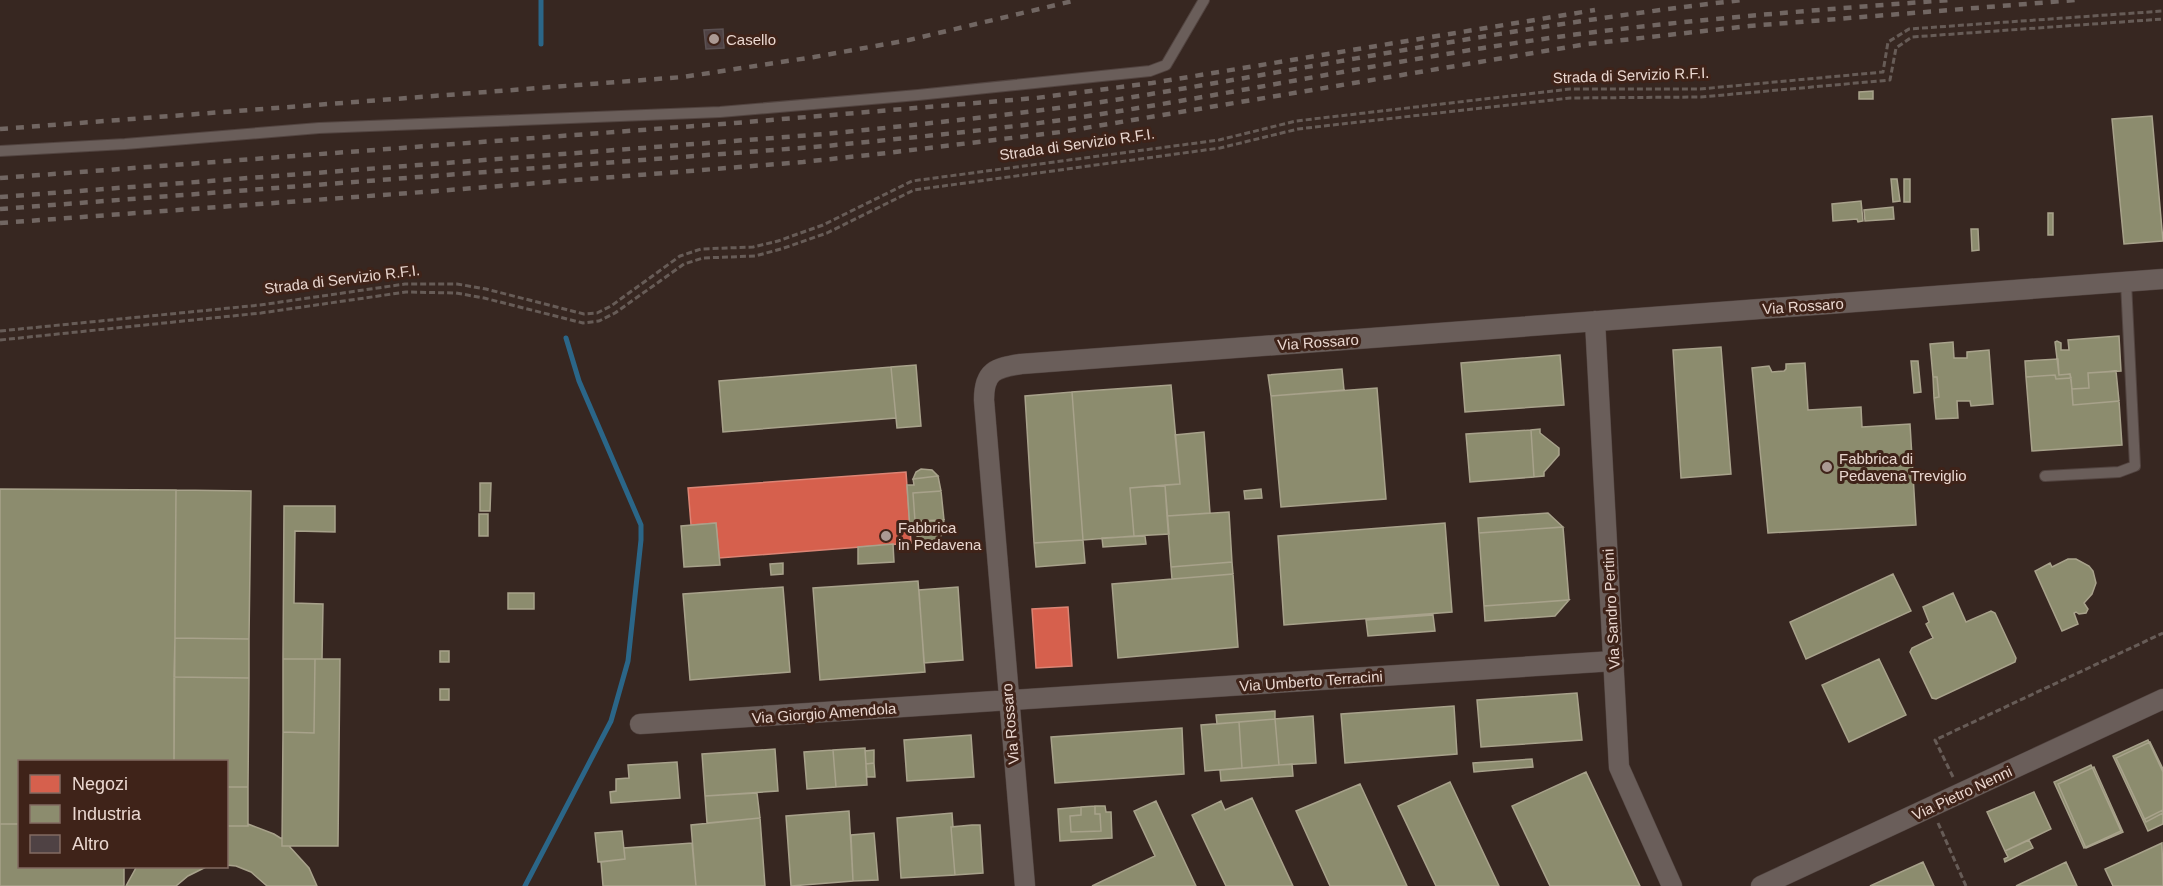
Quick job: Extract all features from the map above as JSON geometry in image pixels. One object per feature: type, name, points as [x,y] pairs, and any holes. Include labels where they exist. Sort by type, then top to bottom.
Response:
[{"type":"street","name":"Via Rossaro","points":[[1025,886],[984,400],[985,381],[995,370],[1021,364],[2163,279]]},
{"type":"street","name":"Via Sandro Pertini","points":[[1595,321],[1619,767],[1672,886]]},
{"type":"street","name":"Via Umberto Terracini","points":[[1008,701],[1614,661]]},
{"type":"street","name":"Via Pietro Nenni","points":[[1761,886],[2163,699]]},
{"type":"street","name":"Via Giorgio Amendola","points":[[640,724],[1008,701]]},
{"type":"lane","points":[[0,151],[125,144],[319,128],[720,112],[918,95],[1150,71],[1160,69],[1171,59],[1204,0]]},
{"type":"lane","points":[[2045,476],[2119,472],[2134,466],[2126,282]]},
{"type":"path","name":"Strada di Servizio R.F.I.","points":[[0,331],[260,305],[414,283],[457,284],[486,289],[584,314],[597,313],[611,306],[680,256],[701,249],[753,247],[778,241],[823,225],[912,181],[1219,140],[1296,121],[1570,90],[1700,89],[1883,72],[1888,42],[1909,29],[2163,10]]},
{"type":"path","points":[[0,340],[261,314],[406,292],[456,293],[583,323],[599,321],[615,313],[684,264],[703,258],[755,256],[781,249],[827,233],[914,190],[1221,148],[1298,129],[1570,98],[1701,98],[1890,80],[1896,48],[1912,37],[2163,19]]},
{"type":"path","points":[[1960,794],[1935,740],[2163,633]]},
{"type":"path","points":[[1947,819],[1937,824],[1966,886]]},
{"type":"building: Negozi","points":[[906,472],[911,543],[719,558],[716,523],[691,525],[688,488]]},
{"type":"building: Negozi","points":[[1068,607],[1072,666],[1036,668],[1032,609]]},
{"type":"building: Industria","points":[[1873,91],[1873,99],[1859,99],[1859,92]]},
{"type":"building: Industria","points":[[2152,116],[2163,241],[2124,244],[2112,119]]},
{"type":"building: Industria","points":[[1891,179],[1897,179],[1900,201],[1893,202]]},
{"type":"building: Industria","points":[[1904,179],[1910,179],[1910,202],[1904,202]]},
{"type":"building: Industria","points":[[1861,201],[1863,221],[1858,222],[1857,219],[1833,221],[1832,204]]},
{"type":"building: Industria","points":[[1893,207],[1894,219],[1865,221],[1864,210]]},
{"type":"building: Industria","points":[[2048,213],[2053,213],[2053,235],[2048,235]]},
{"type":"building: Industria","points":[[1971,229],[1978,229],[1979,250],[1972,251]]},
{"type":"building: Industria","points":[[2119,336],[2121,371],[2088,373],[2089,388],[2072,389],[2070,374],[2059,375],[2055,342],[2061,343],[2061,350],[2069,350],[2068,340]]},
{"type":"building: Industria","points":[[1953,342],[1954,358],[1967,358],[1967,352],[1989,350],[1993,404],[1971,406],[1970,401],[1957,401],[1958,418],[1936,419],[1934,398],[1939,397],[1937,377],[1933,377],[1930,344]]},
{"type":"building: Industria","points":[[1721,347],[1731,474],[1681,478],[1673,350]]},
{"type":"building: Industria","points":[[1560,355],[1564,405],[1465,412],[1461,363]]},
{"type":"building: Industria","points":[[2058,359],[2059,375],[2070,374],[2071,378],[2056,379],[2055,375],[2026,377],[2025,361]]},
{"type":"building: Industria","points":[[1911,361],[1918,361],[1921,392],[1914,393]]},
{"type":"building: Industria","points":[[1805,363],[1808,410],[1861,407],[1862,427],[1910,424],[1916,525],[1768,533],[1752,368],[1769,366],[1772,372],[1784,371],[1786,364]]},
{"type":"building: Industria","points":[[916,365],[921,426],[897,428],[891,367]]},
{"type":"building: Industria","points":[[891,367],[896,418],[723,432],[719,381]]},
{"type":"building: Industria","points":[[1342,369],[1344,390],[1271,396],[1268,375]]},
{"type":"building: Industria","points":[[2116,371],[2119,401],[2073,405],[2072,389],[2089,388],[2088,373]]},
{"type":"building: Industria","points":[[2055,375],[2056,379],[2071,378],[2073,405],[2119,401],[2122,445],[2032,451],[2026,377]]},
{"type":"building: Industria","points":[[1933,377],[1937,377],[1939,397],[1934,398]]},
{"type":"building: Industria","points":[[1171,385],[1180,484],[1130,488],[1134,536],[1083,540],[1072,392]]},
{"type":"building: Industria","points":[[1377,388],[1386,499],[1281,507],[1271,396]]},
{"type":"building: Industria","points":[[1072,392],[1083,540],[1034,543],[1025,396]]},
{"type":"building: Industria","points":[[1540,429],[1540,433],[1559,448],[1559,455],[1544,472],[1544,476],[1534,477],[1531,430]]},
{"type":"building: Industria","points":[[1531,430],[1534,477],[1470,482],[1466,434]]},
{"type":"building: Industria","points":[[1204,432],[1210,513],[1167,516],[1165,485],[1180,484],[1175,435]]},
{"type":"building: Industria","points":[[921,469],[932,470],[938,476],[913,479],[916,472]]},
{"type":"building: Industria","points":[[938,476],[941,491],[913,493],[915,521],[944,520],[942,534],[917,536],[916,530],[910,530],[907,485],[914,485],[913,479]]},
{"type":"building: Industria","points":[[480,483],[491,483],[490,511],[480,511]]},
{"type":"building: Industria","points":[[1165,485],[1169,534],[1134,536],[1130,488]]},
{"type":"building: Industria","points":[[0,489],[176,490],[174,760],[18,760],[18,824],[0,824]]},
{"type":"building: Industria","points":[[1261,489],[1262,498],[1245,499],[1244,491]]},
{"type":"building: Industria","points":[[176,490],[251,491],[249,639],[175,638]]},
{"type":"building: Industria","points":[[941,491],[944,520],[915,521],[913,493]]},
{"type":"building: Industria","points":[[284,506],[335,506],[335,532],[295,531],[294,603],[323,604],[322,659],[283,659]]},
{"type":"building: Industria","points":[[1229,512],[1232,562],[1171,567],[1167,516]]},
{"type":"building: Industria","points":[[1548,513],[1563,527],[1479,533],[1478,518]]},
{"type":"building: Industria","points":[[479,514],[488,514],[488,536],[479,536]]},
{"type":"building: Industria","points":[[716,523],[720,565],[684,567],[681,526]]},
{"type":"building: Industria","points":[[1445,523],[1452,612],[1284,625],[1278,536]]},
{"type":"building: Industria","points":[[1563,527],[1569,600],[1484,606],[1479,533]]},
{"type":"building: Industria","points":[[942,534],[937,542],[930,544],[924,544],[917,536]]},
{"type":"building: Industria","points":[[1145,536],[1146,544],[1103,547],[1102,538]]},
{"type":"building: Industria","points":[[1083,540],[1085,563],[1036,567],[1034,543]]},
{"type":"building: Industria","points":[[893,544],[894,562],[858,564],[858,547]]},
{"type":"building: Industria","points":[[2068,559],[2076,559],[2089,566],[2096,583],[2092,594],[2084,603],[2088,609],[2086,613],[2074,613],[2078,624],[2062,631],[2035,571],[2050,563],[2052,567]]},
{"type":"building: Industria","points":[[1232,562],[1233,574],[1172,579],[1171,567]]},
{"type":"building: Industria","points":[[783,563],[783,574],[771,575],[770,564]]},
{"type":"building: Industria","points":[[1233,574],[1238,647],[1118,658],[1112,584]]},
{"type":"building: Industria","points":[[1893,574],[1911,611],[1806,659],[1790,622]]},
{"type":"building: Industria","points":[[918,581],[925,672],[820,680],[813,588]]},
{"type":"building: Industria","points":[[783,587],[790,672],[690,680],[683,594]]},
{"type":"building: Industria","points":[[958,587],[963,660],[924,663],[919,590]]},
{"type":"building: Industria","points":[[508,593],[534,593],[534,609],[508,609]]},
{"type":"building: Industria","points":[[1953,593],[1966,622],[1991,611],[1995,613],[2016,658],[2015,662],[1936,699],[1932,698],[1910,652],[1912,648],[1933,638],[1926,624],[1929,622],[1923,607]]},
{"type":"building: Industria","points":[[1569,600],[1555,616],[1485,621],[1484,606]]},
{"type":"building: Industria","points":[[1433,615],[1435,631],[1368,636],[1366,620]]},
{"type":"building: Industria","points":[[175,638],[249,639],[249,678],[174,677]]},
{"type":"building: Industria","points":[[440,651],[449,651],[449,662],[440,662]]},
{"type":"building: Industria","points":[[283,659],[315,659],[314,733],[283,732]]},
{"type":"building: Industria","points":[[315,659],[340,659],[338,846],[282,846],[283,732],[314,733]]},
{"type":"building: Industria","points":[[1879,659],[1906,715],[1849,742],[1822,685]]},
{"type":"building: Industria","points":[[174,677],[249,678],[248,787],[228,787],[228,760],[174,760]]},
{"type":"building: Industria","points":[[440,689],[449,689],[449,700],[440,700]]},
{"type":"building: Industria","points":[[1577,693],[1582,740],[1481,747],[1477,700]]},
{"type":"building: Industria","points":[[1454,706],[1457,754],[1345,763],[1341,714]]},
{"type":"building: Industria","points":[[1275,711],[1275,719],[1217,724],[1216,715]]},
{"type":"building: Industria","points":[[1313,716],[1316,763],[1279,765],[1275,719]]},
{"type":"building: Industria","points":[[1275,719],[1279,765],[1242,768],[1239,722]]},
{"type":"building: Industria","points":[[1239,722],[1242,768],[1205,771],[1201,725]]},
{"type":"building: Industria","points":[[1182,728],[1184,774],[1055,783],[1051,737]]},
{"type":"building: Industria","points":[[971,735],[974,777],[907,781],[904,740]]},
{"type":"building: Industria","points":[[2148,740],[2163,772],[2163,810],[2143,820],[2113,756]]},
{"type":"building: Industria","points":[[2150,742],[2163,769],[2163,813],[2146,822],[2116,758]]},
{"type":"building: Industria","points":[[865,748],[867,785],[836,787],[833,750]]},
{"type":"building: Industria","points":[[775,749],[778,791],[705,796],[702,754]]},
{"type":"building: Industria","points":[[833,750],[836,787],[807,789],[804,752]]},
{"type":"building: Industria","points":[[874,750],[874,763],[866,764],[865,751]]},
{"type":"building: Industria","points":[[1532,759],[1533,767],[1474,772],[1473,763]]},
{"type":"building: Industria","points":[[677,762],[680,798],[611,803],[610,792],[616,791],[616,779],[629,778],[628,765]]},
{"type":"building: Industria","points":[[874,763],[875,777],[867,777],[866,764]]},
{"type":"building: Industria","points":[[1292,764],[1293,776],[1221,781],[1220,770]]},
{"type":"building: Industria","points":[[2091,765],[2121,831],[2084,848],[2054,782]]},
{"type":"building: Industria","points":[[2094,767],[2123,832],[2086,848],[2058,784]]},
{"type":"building: Industria","points":[[1586,772],[1640,886],[1550,886],[1512,806]]},
{"type":"building: Industria","points":[[1450,782],[1499,886],[1436,886],[1398,806]]},
{"type":"building: Industria","points":[[1360,784],[1407,886],[1330,886],[1296,811]]},
{"type":"building: Industria","points":[[228,787],[248,787],[248,826],[228,826]]},
{"type":"building: Industria","points":[[2034,792],[2051,829],[2005,851],[1987,812]]},
{"type":"building: Industria","points":[[757,793],[760,818],[707,823],[705,796]]},
{"type":"building: Industria","points":[[1252,798],[1293,886],[1226,886],[1192,815],[1221,801],[1225,810]]},
{"type":"building: Industria","points":[[1156,801],[1196,886],[1092,886],[1155,856],[1134,811]]},
{"type":"building: Industria","points":[[1095,806],[1095,814],[1100,814],[1101,831],[1071,832],[1070,816],[1081,815],[1081,807]]},
{"type":"building: Industria","points":[[1095,806],[1105,806],[1106,812],[1111,812],[1112,838],[1060,841],[1058,809],[1081,807],[1081,815],[1070,816],[1071,832],[1101,831],[1100,814],[1095,814]]},
{"type":"building: Industria","points":[[2163,810],[2163,824],[2148,831],[2143,820]]},
{"type":"building: Industria","points":[[849,811],[853,881],[791,886],[786,816]]},
{"type":"building: Industria","points":[[952,813],[955,875],[901,878],[897,818]]},
{"type":"building: Industria","points":[[760,818],[765,886],[696,886],[691,825]]},
{"type":"building: Industria","points":[[0,824],[18,824],[18,868],[124,868],[124,886],[0,886]]},
{"type":"building: Industria","points":[[248,824],[282,839],[282,846],[289,846],[309,868],[317,886],[267,886],[251,872],[228,865],[228,826],[248,826]]},
{"type":"building: Industria","points":[[980,825],[983,873],[955,875],[951,827]]},
{"type":"building: Industria","points":[[622,831],[625,859],[598,862],[595,833]]},
{"type":"building: Industria","points":[[874,833],[878,880],[853,881],[851,835]]},
{"type":"building: Industria","points":[[2029,840],[2033,848],[2005,862],[2004,859],[2008,857],[2005,851]]},
{"type":"building: Industria","points":[[692,843],[696,886],[603,886],[601,862],[625,859],[624,848]]},
{"type":"building: Industria","points":[[2162,843],[2163,886],[2113,886],[2105,869]]},
{"type":"building: Industria","points":[[1923,862],[1934,886],[1870,886]]},
{"type":"building: Industria","points":[[2066,862],[2077,886],[2016,886]]},
{"type":"building: Industria","points":[[136,868],[204,868],[188,876],[176,886],[126,886]]},
{"type":"building: Altro","name":"Casello","points":[[723,29],[724,48],[706,49],[704,30]]},
{"type":"waterway","points":[[541,0],[541,44]]},
{"type":"waterway","points":[[525,886],[611,721],[628,661],[641,540],[641,525],[579,381],[566,338]]},
{"type":"railway","points":[[0,129],[683,77],[909,40],[1077,0]]},
{"type":"railway","points":[[0,197],[825,134],[973,118],[1121,99],[1587,20],[1743,0]]},
{"type":"railway","points":[[0,209],[826,146],[939,135],[1089,116],[1413,60],[1587,33],[1722,18],[1950,0]]},
{"type":"railway","points":[[0,223],[437,191],[803,162],[887,153],[1061,132],[1587,44],[1749,26],[2076,0]]},
{"type":"railway","points":[[0,178],[1036,98],[1152,83],[1595,10]]},
{"type":"place","name":"Casello","points":[[714,39]]},
{"type":"place","name":"Fabbrica di Pedavena Treviglio","points":[[1827,467]]},
{"type":"place","name":"Fabbrica in Pedavena","points":[[886,536]]}]
